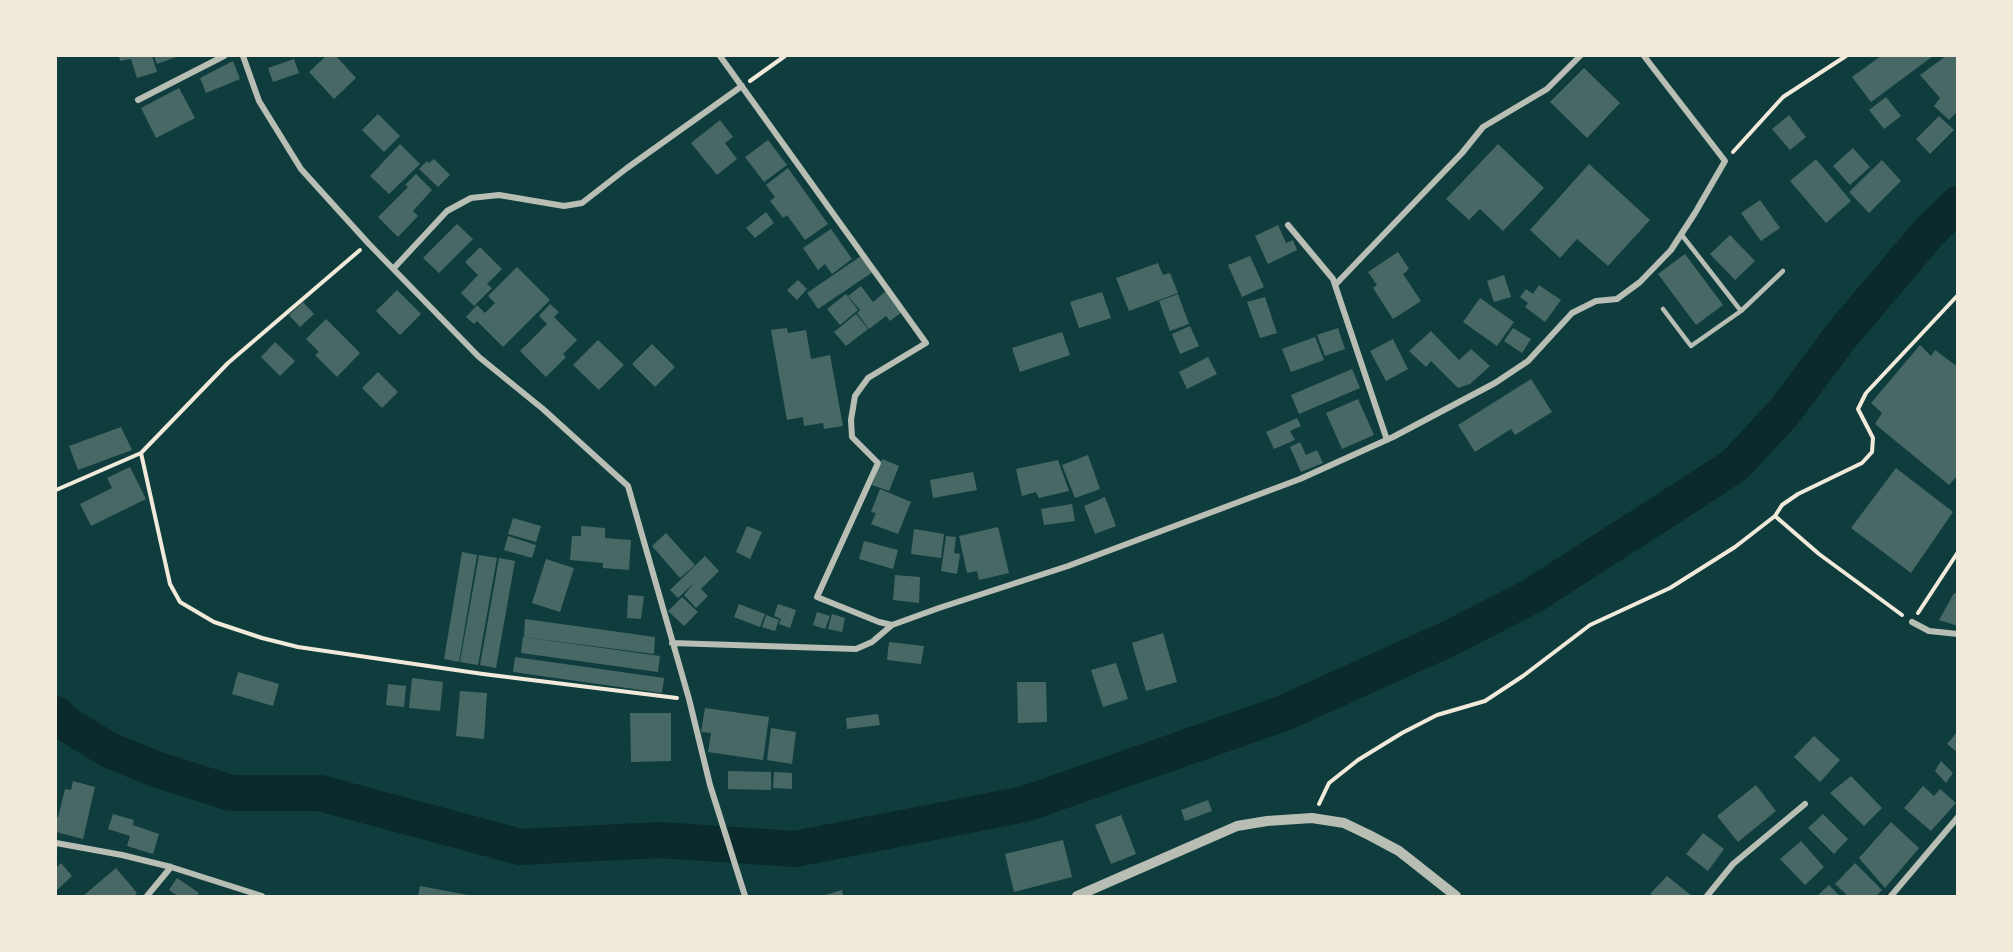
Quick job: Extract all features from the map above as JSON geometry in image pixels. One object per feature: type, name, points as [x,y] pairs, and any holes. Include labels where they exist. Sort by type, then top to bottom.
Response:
[{"type":"street","points":[[138,100],[224,56]]},
{"type":"street","points":[[243,56],[259,101],[301,169],[368,243],[478,357],[543,409],[628,486],[689,699],[710,785],[745,895]]},
{"type":"street","points":[[720,56],[926,343],[868,378],[855,396],[851,420],[852,437],[878,463],[817,597],[892,625]]},
{"type":"street","points":[[1335,285],[1462,153],[1483,127],[1547,89],[1580,56]]},
{"type":"street","points":[[672,643],[856,649],[872,642],[892,625],[1099,555],[1300,479],[1387,440],[1495,383],[1528,361],[1572,313],[1596,301],[1617,299],[1640,282],[1671,250],[1725,161],[1644,56]]},
{"type":"street","points":[[394,268],[447,211],[471,198],[499,195],[564,206],[582,203],[742,86]]},
{"type":"street","points":[[1288,225],[1333,279],[1387,440]]},
{"type":"street","points":[[1912,622],[1929,631],[1958,634]]},
{"type":"street","points":[[1707,897],[1733,864],[1805,804]]},
{"type":"street","points":[[1892,897],[1958,817]]},
{"type":"street","points":[[1077,897],[1237,826],[1267,820],[1312,818],[1344,823],[1399,851],[1456,897]]},
{"type":"street","points":[[56,843],[171,867],[262,897]]},
{"type":"street","points":[[147,897],[171,867]]},
{"type":"lane","points":[[1681,234],[1741,311]]},
{"type":"lane","points":[[1662,309],[1691,345],[1741,311],[1783,270]]},
{"type":"path","points":[[742,86],[785,56]]},
{"type":"path","points":[[1725,161],[1782,97],[1846,56]]},
{"type":"path","points":[[56,490],[141,453],[228,363],[368,243]]},
{"type":"path","points":[[1312,818],[1329,783],[1358,760],[1437,715],[1485,700],[1523,676],[1590,625],[1670,588],[1735,547],[1775,516],[1782,505],[1790,499],[1862,463],[1872,452],[1873,438],[1858,409],[1866,393],[1958,295]]},
{"type":"path","points":[[141,453],[170,584],[180,602],[214,622],[298,647],[483,674],[689,699]]},
{"type":"path","points":[[1775,516],[1887,607],[1912,622],[1958,552]]},
{"type":"building","points":[[119,56],[152,56],[157,72],[137,78],[131,59],[120,61]]},
{"type":"building","points":[[154,56],[179,56],[157,64]]},
{"type":"building","points":[[326,56],[336,56],[356,78],[334,99],[309,72]]},
{"type":"building","points":[[1881,56],[1933,56],[1871,102],[1852,77]]},
{"type":"building","points":[[1946,56],[1958,56],[1958,111],[1949,120],[1934,106],[1940,98],[1920,75]]},
{"type":"building","points":[[294,59],[299,73],[273,82],[268,68]]},
{"type":"building","points":[[233,61],[240,79],[206,93],[200,78]]},
{"type":"building","points":[[1584,68],[1620,103],[1587,138],[1550,102]]},
{"type":"building","points":[[179,88],[195,118],[156,138],[141,108]]},
{"type":"building","points":[[1886,97],[1901,116],[1884,129],[1869,110]]},
{"type":"building","points":[[378,114],[400,136],[384,152],[362,130]]},
{"type":"building","points":[[1789,115],[1806,137],[1790,150],[1772,129]]},
{"type":"building","points":[[1939,116],[1954,130],[1930,154],[1916,139]]},
{"type":"building","points":[[720,120],[733,137],[725,143],[737,159],[717,175],[691,143]]},
{"type":"building","points":[[768,140],[787,165],[764,182],[745,157]]},
{"type":"building","points":[[400,144],[420,164],[389,194],[370,176]]},
{"type":"building","points":[[1498,144],[1544,188],[1503,231],[1480,209],[1469,220],[1446,199]]},
{"type":"building","points":[[1853,148],[1870,167],[1850,185],[1833,166]]},
{"type":"building","points":[[434,159],[450,175],[438,187],[419,169],[427,161],[429,163]]},
{"type":"building","points":[[1816,159],[1851,201],[1826,223],[1790,181]]},
{"type":"building","points":[[1882,160],[1901,181],[1869,213],[1849,192]]},
{"type":"building","points":[[1589,164],[1650,220],[1608,266],[1577,239],[1560,258],[1530,230]]},
{"type":"building","points":[[788,168],[828,224],[805,240],[787,215],[783,218],[770,201],[775,197],[766,185]]},
{"type":"building","points":[[416,174],[432,190],[413,211],[418,216],[398,237],[378,217],[408,187],[405,185]]},
{"type":"building","points":[[1760,200],[1780,228],[1761,241],[1741,213]]},
{"type":"building","points":[[766,212],[774,223],[755,238],[746,228]]},
{"type":"building","points":[[457,224],[473,239],[439,273],[423,258]]},
{"type":"building","points":[[1278,225],[1286,243],[1293,240],[1297,250],[1268,264],[1255,236]]},
{"type":"building","points":[[831,229],[852,259],[832,274],[825,264],[818,270],[803,248]]},
{"type":"building","points":[[1730,235],[1755,261],[1735,280],[1710,254]]},
{"type":"building","points":[[480,247],[502,269],[487,284],[492,288],[474,306],[461,293],[478,275],[465,262]]},
{"type":"building","points":[[1398,252],[1409,269],[1403,274],[1421,301],[1393,319],[1373,288],[1377,285],[1368,272]]},
{"type":"building","points":[[1685,254],[1723,305],[1696,325],[1658,274]]},
{"type":"building","points":[[861,256],[873,272],[818,309],[807,293]]},
{"type":"building","points":[[1250,256],[1264,287],[1242,297],[1228,265]]},
{"type":"building","points":[[1158,263],[1163,275],[1170,273],[1178,293],[1129,311],[1116,278]]},
{"type":"building","points":[[517,267],[550,300],[503,347],[477,321],[474,324],[466,317],[477,305],[485,313],[495,303],[488,296]]},
{"type":"building","points":[[1504,275],[1511,297],[1494,302],[1487,281]]},
{"type":"building","points":[[798,280],[807,289],[797,300],[787,290]]},
{"type":"building","points":[[1539,285],[1561,300],[1545,322],[1525,307],[1528,303],[1520,297],[1526,289],[1533,294]]},
{"type":"building","points":[[861,286],[873,302],[886,291],[902,312],[890,321],[886,316],[869,329],[857,313],[860,310],[848,296]]},
{"type":"building","points":[[397,290],[421,314],[400,335],[376,311]]},
{"type":"building","points":[[1102,292],[1111,318],[1079,328],[1070,302]]},
{"type":"building","points":[[846,294],[858,310],[840,325],[827,309]]},
{"type":"building","points":[[1178,294],[1189,324],[1170,331],[1159,301]]},
{"type":"building","points":[[1265,297],[1277,333],[1260,338],[1247,302]]},
{"type":"building","points":[[1480,298],[1514,322],[1497,346],[1463,322]]},
{"type":"building","points":[[303,302],[314,314],[300,327],[289,315]]},
{"type":"building","points":[[550,304],[559,312],[554,317],[577,340],[563,354],[566,357],[546,377],[520,351],[547,324],[539,316]]},
{"type":"building","points":[[856,314],[868,329],[846,346],[834,332]]},
{"type":"building","points":[[326,319],[360,353],[337,377],[315,355],[319,352],[306,339]]},
{"type":"building","points":[[1190,326],[1199,346],[1180,354],[1172,334]]},
{"type":"building","points":[[787,328],[788,333],[806,330],[811,359],[830,355],[843,426],[824,429],[823,423],[804,426],[803,417],[787,420],[771,330]]},
{"type":"building","points":[[1338,328],[1345,349],[1325,356],[1317,335]]},
{"type":"building","points":[[1513,328],[1531,339],[1522,353],[1504,341]]},
{"type":"building","points":[[1431,331],[1459,360],[1471,349],[1490,366],[1470,384],[1458,388],[1431,361],[1426,367],[1409,351]]},
{"type":"building","points":[[1062,332],[1070,355],[1020,372],[1012,348]]},
{"type":"building","points":[[1315,337],[1324,360],[1291,372],[1282,349]]},
{"type":"building","points":[[1393,339],[1408,369],[1386,381],[1370,351]]},
{"type":"building","points":[[598,340],[624,365],[599,390],[573,365]]},
{"type":"building","points":[[275,342],[295,361],[280,376],[261,357]]},
{"type":"building","points":[[652,344],[675,367],[655,387],[632,364]]},
{"type":"building","points":[[1920,345],[1931,356],[1935,350],[1958,367],[1958,475],[1949,485],[1875,424],[1882,413],[1871,403]]},
{"type":"building","points":[[1208,357],[1217,374],[1187,389],[1179,372]]},
{"type":"building","points":[[1352,369],[1360,388],[1299,414],[1291,395]]},
{"type":"building","points":[[378,372],[398,392],[382,408],[362,388]]},
{"type":"building","points":[[1531,379],[1552,412],[1515,435],[1511,429],[1475,452],[1458,425]]},
{"type":"building","points":[[1358,399],[1374,435],[1342,449],[1326,413]]},
{"type":"building","points":[[1297,418],[1301,426],[1290,431],[1295,440],[1274,449],[1266,432]]},
{"type":"building","points":[[121,427],[132,450],[78,470],[69,446]]},
{"type":"building","points":[[1300,442],[1306,455],[1317,450],[1323,463],[1301,472],[1290,447]]},
{"type":"building","points":[[1088,455],[1100,489],[1075,498],[1062,465]]},
{"type":"building","points":[[882,459],[899,466],[889,491],[872,485]]},
{"type":"building","points":[[1058,460],[1069,491],[1039,498],[1036,492],[1022,496],[1016,469]]},
{"type":"building","points":[[130,467],[146,499],[91,526],[80,504],[112,488],[107,478]]},
{"type":"building","points":[[1896,468],[1953,512],[1911,573],[1851,528]]},
{"type":"building","points":[[973,472],[977,490],[933,498],[930,480]]},
{"type":"building","points":[[880,489],[911,502],[898,534],[871,524],[876,513],[871,512]]},
{"type":"building","points":[[1105,497],[1116,526],[1095,534],[1084,506]]},
{"type":"building","points":[[1072,504],[1075,521],[1044,525],[1041,509]]},
{"type":"building","points":[[513,518],[541,526],[536,542],[508,534]]},
{"type":"building","points":[[581,526],[605,528],[605,538],[631,540],[629,570],[603,568],[603,563],[570,560],[572,536],[581,536]]},
{"type":"building","points":[[747,526],[762,532],[750,559],[736,552]]},
{"type":"building","points":[[998,527],[1009,573],[979,580],[977,571],[967,573],[959,536]]},
{"type":"building","points":[[914,529],[944,534],[941,558],[911,554]]},
{"type":"building","points":[[666,533],[695,565],[680,578],[652,546]]},
{"type":"building","points":[[508,536],[536,545],[532,558],[504,550]]},
{"type":"building","points":[[946,536],[956,537],[954,553],[960,554],[957,574],[941,571]]},
{"type":"building","points":[[864,541],[898,550],[893,569],[859,559]]},
{"type":"building","points":[[462,552],[477,555],[459,662],[444,659]]},
{"type":"building","points":[[479,555],[497,558],[478,665],[460,662]]},
{"type":"building","points":[[705,556],[719,571],[701,589],[708,596],[696,608],[684,595],[695,582],[678,598],[670,590]]},
{"type":"building","points":[[499,558],[515,561],[496,668],[480,665]]},
{"type":"building","points":[[546,559],[574,568],[560,612],[532,603]]},
{"type":"building","points":[[895,575],[920,577],[919,603],[893,600]]},
{"type":"building","points":[[1954,593],[1958,594],[1958,626],[1939,620]]},
{"type":"building","points":[[628,595],[644,596],[641,619],[627,618]]},
{"type":"building","points":[[682,597],[698,612],[684,626],[668,611]]},
{"type":"building","points":[[739,604],[765,614],[760,627],[734,617]]},
{"type":"building","points":[[778,604],[796,610],[790,628],[779,624],[781,619],[774,616]]},
{"type":"building","points":[[817,612],[830,616],[825,629],[813,625]]},
{"type":"building","points":[[832,614],[845,618],[842,632],[828,629]]},
{"type":"building","points":[[766,615],[779,620],[775,631],[762,627]]},
{"type":"building","points":[[525,619],[655,637],[654,654],[524,637]]},
{"type":"building","points":[[1163,633],[1177,682],[1146,691],[1132,643]]},
{"type":"building","points":[[523,637],[660,656],[658,672],[521,653]]},
{"type":"building","points":[[889,642],[924,646],[921,664],[887,660]]},
{"type":"building","points":[[515,657],[664,678],[662,693],[513,672]]},
{"type":"building","points":[[1116,663],[1128,699],[1103,707],[1091,670]]},
{"type":"building","points":[[238,672],[279,684],[273,706],[232,694]]},
{"type":"building","points":[[412,678],[443,682],[440,711],[409,708]]},
{"type":"building","points":[[1017,682],[1046,682],[1047,722],[1018,723]]},
{"type":"building","points":[[388,684],[406,686],[404,707],[386,705]]},
{"type":"building","points":[[460,691],[487,693],[484,739],[456,736]]},
{"type":"building","points":[[705,708],[769,717],[763,760],[708,752],[711,733],[701,732]]},
{"type":"building","points":[[630,713],[671,713],[671,761],[631,762]]},
{"type":"building","points":[[878,714],[880,725],[847,729],[846,718]]},
{"type":"building","points":[[771,728],[796,732],[792,764],[767,760]]},
{"type":"building","points":[[1958,731],[1958,753],[1947,744]]},
{"type":"building","points":[[1814,736],[1840,760],[1820,782],[1794,757]]},
{"type":"building","points":[[1941,761],[1953,773],[1946,783],[1935,771]]},
{"type":"building","points":[[728,771],[771,772],[771,790],[728,789]]},
{"type":"building","points":[[774,772],[792,773],[792,789],[773,788]]},
{"type":"building","points":[[1851,776],[1882,808],[1864,826],[1830,793]]},
{"type":"building","points":[[73,781],[95,787],[83,839],[56,832],[56,817],[58,817],[65,789],[71,790]]},
{"type":"building","points":[[1756,785],[1776,811],[1738,842],[1717,816]]},
{"type":"building","points":[[1923,786],[1934,796],[1940,789],[1956,803],[1931,831],[1904,808]]},
{"type":"building","points":[[1208,800],[1212,811],[1185,821],[1181,810]]},
{"type":"building","points":[[113,814],[134,820],[133,825],[159,834],[153,854],[127,846],[130,836],[108,829]]},
{"type":"building","points":[[1823,814],[1848,839],[1834,854],[1808,828]]},
{"type":"building","points":[[1121,815],[1136,854],[1111,864],[1095,825]]},
{"type":"building","points":[[1891,822],[1919,848],[1885,888],[1859,858]]},
{"type":"building","points":[[1703,833],[1724,849],[1708,871],[1686,854]]},
{"type":"building","points":[[1063,840],[1072,877],[1014,892],[1005,854]]},
{"type":"building","points":[[1801,841],[1824,867],[1805,885],[1780,859]]},
{"type":"building","points":[[61,863],[72,876],[56,891],[56,868]]},
{"type":"building","points":[[1855,863],[1882,890],[1876,896],[1848,896],[1835,884]]},
{"type":"building","points":[[116,868],[137,893],[134,896],[83,896]]},
{"type":"building","points":[[1667,876],[1692,896],[1653,896],[1650,894]]},
{"type":"building","points":[[177,878],[199,893],[196,896],[178,896],[169,890]]},
{"type":"building","points":[[1829,885],[1840,896],[1817,896]]},
{"type":"building","points":[[420,886],[468,895],[468,896],[418,896]]},
{"type":"building","points":[[842,890],[843,896],[822,896]]},
{"type":"waterway","points":[[56,714],[65,723],[109,750],[158,770],[231,793],[320,793],[520,847],[660,840],[795,849],[1025,804],[1284,713],[1448,639],[1532,596],[1683,499],[1735,465],[1785,411],[1841,336],[1929,232],[1958,204]]}]
